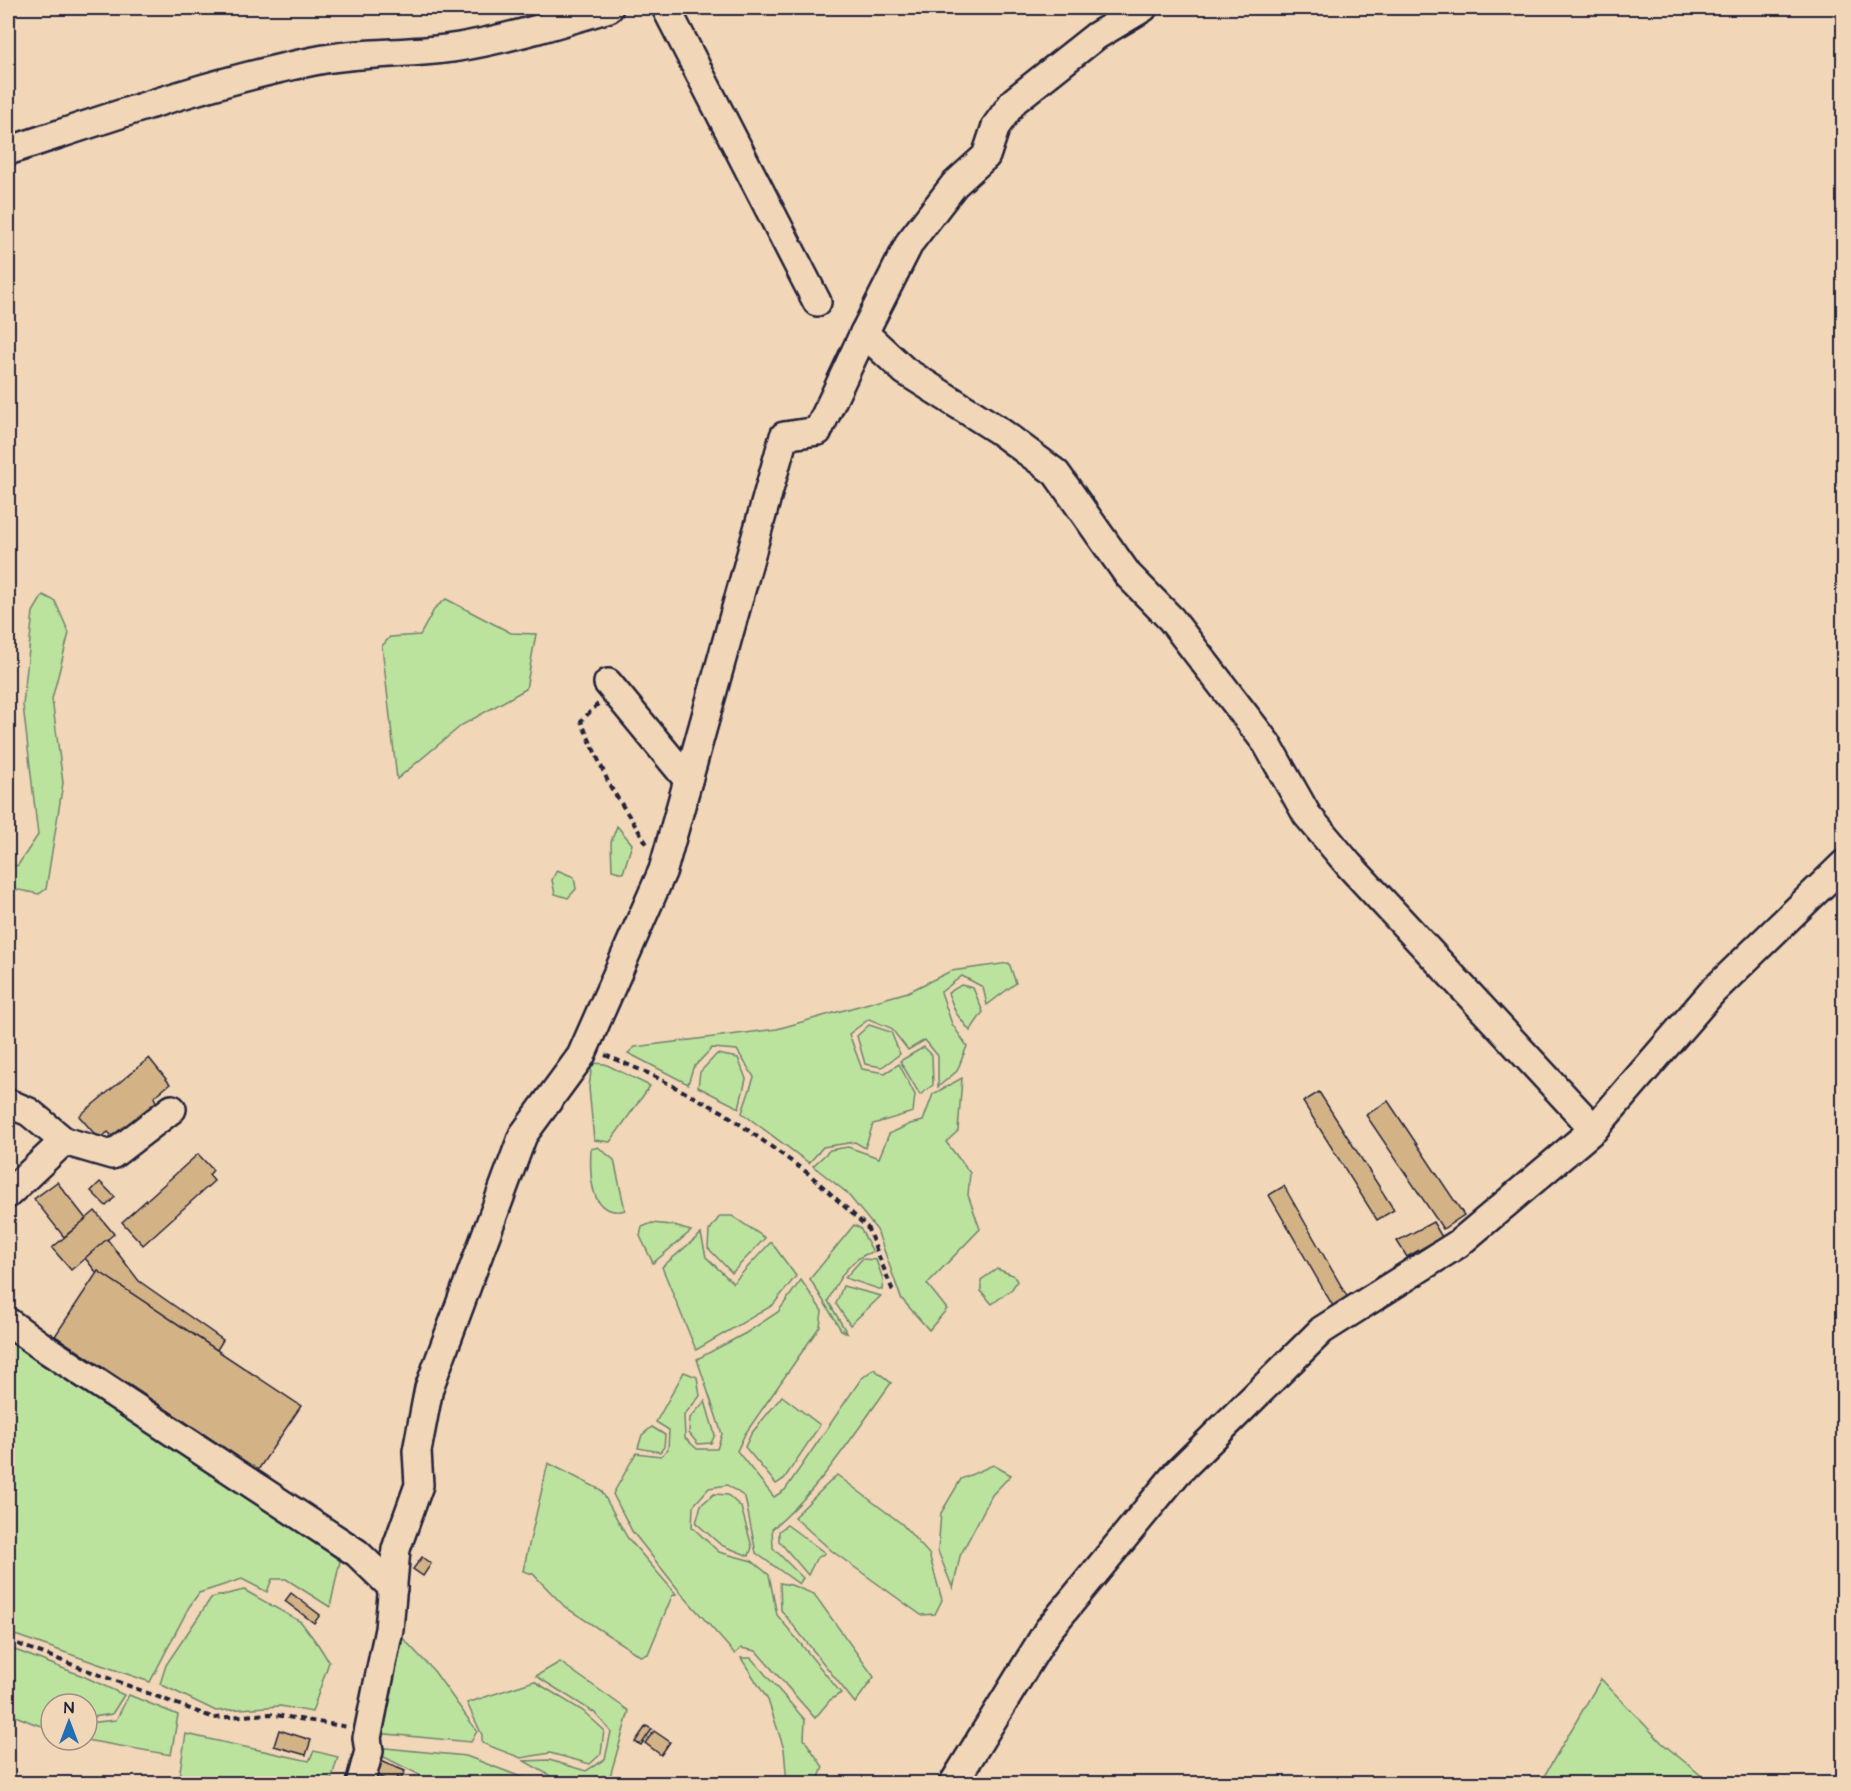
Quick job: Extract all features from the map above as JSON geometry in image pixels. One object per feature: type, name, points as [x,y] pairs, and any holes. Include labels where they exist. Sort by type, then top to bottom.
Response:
[{"type":"street","points":[[8,151],[146,106],[305,63],[457,47],[516,36],[609,8]]},
{"type":"street","points":[[666,8],[817,302]]},
{"type":"street","points":[[360,1784],[369,1751],[367,1737],[389,1629],[396,1549],[419,1485],[417,1451],[429,1388],[523,1135],[581,1056],[663,870],[783,436],[818,431],[910,242],[954,184],[986,156],[996,126],[1014,101],[1096,36],[1143,8]]},
{"type":"street","points":[[864,333],[905,371],[998,430],[1056,473],[1128,575],[1171,619],[1267,744],[1307,815],[1357,873],[1594,1129]]},
{"type":"street","points":[[611,686],[688,780]]},
{"type":"street","points":[[953,1784],[1048,1630],[1177,1473],[1322,1330],[1458,1244],[1594,1129],[1713,991],[1844,864]]},
{"type":"street","points":[[8,1103],[29,1112],[64,1141],[112,1155],[172,1108]]},
{"type":"street","points":[[8,1194],[64,1141]]},
{"type":"street","points":[[8,1322],[39,1346],[357,1553],[393,1588]]},
{"type":"path","points":[[611,686],[581,721],[610,786],[663,870]]},
{"type":"path","points":[[585,1047],[650,1074],[723,1112],[809,1174],[867,1227],[893,1291]]},
{"type":"path","points":[[8,1645],[15,1643],[214,1718],[270,1714],[348,1727],[367,1737]]},
{"type":"green space","points":[[43,595],[55,601],[69,633],[52,699],[63,783],[46,889],[39,894],[8,888],[8,868],[18,865],[38,835],[23,705],[33,612]]},
{"type":"green space","points":[[446,599],[511,633],[536,634],[526,689],[462,725],[397,779],[382,646],[390,637],[420,635],[435,608]]},
{"type":"green space","points":[[617,826],[632,844],[623,873],[612,870],[611,842]]},
{"type":"green space","points":[[557,870],[574,877],[576,889],[568,898],[555,894],[552,880]]},
{"type":"green space","points":[[1009,963],[1016,983],[987,1005],[983,987],[962,976],[941,992],[952,1024],[967,1046],[957,1071],[938,1087],[938,1056],[925,1040],[908,1050],[891,1028],[869,1019],[849,1034],[862,1069],[885,1073],[899,1064],[915,1095],[913,1112],[873,1124],[865,1148],[855,1142],[823,1147],[809,1163],[742,1113],[754,1077],[737,1050],[712,1048],[693,1068],[688,1084],[628,1053],[635,1047],[777,1029],[908,992],[951,971]]},
{"type":"green space","points":[[961,985],[973,988],[983,1012],[970,1031],[956,1013],[948,993]]},
{"type":"green space","points":[[869,1025],[891,1032],[900,1054],[882,1067],[865,1064],[857,1036]]},
{"type":"green space","points":[[924,1047],[932,1055],[933,1085],[920,1095],[900,1061]]},
{"type":"green space","points":[[717,1054],[738,1058],[746,1079],[739,1108],[698,1087],[700,1072]]},
{"type":"green space","points":[[592,1063],[605,1064],[650,1086],[610,1142],[594,1140],[589,1088]]},
{"type":"green space","points":[[962,1078],[958,1131],[946,1142],[970,1173],[968,1195],[980,1229],[927,1284],[947,1309],[929,1330],[901,1298],[877,1230],[846,1192],[813,1166],[830,1150],[848,1147],[879,1158],[889,1134],[910,1124],[923,1121],[933,1094]]},
{"type":"green space","points":[[598,1147],[614,1160],[625,1210],[616,1211],[603,1207],[594,1193],[591,1149]]},
{"type":"green space","points":[[720,1216],[732,1216],[765,1238],[732,1273],[708,1248],[709,1231]]},
{"type":"green space","points":[[652,1223],[671,1225],[691,1231],[653,1263],[640,1236],[642,1227]]},
{"type":"green space","points":[[854,1225],[860,1228],[873,1252],[851,1264],[840,1278],[828,1301],[847,1333],[841,1330],[810,1279]]},
{"type":"green space","points":[[701,1234],[706,1257],[733,1283],[771,1242],[796,1276],[773,1305],[696,1350],[662,1267]]},
{"type":"green space","points":[[862,1259],[876,1260],[883,1279],[882,1290],[845,1278]]},
{"type":"green space","points":[[997,1269],[1013,1275],[1017,1281],[1012,1289],[992,1304],[981,1291],[981,1280]]},
{"type":"green space","points":[[801,1280],[822,1311],[820,1326],[745,1434],[737,1451],[774,1497],[785,1490],[861,1379],[874,1369],[891,1383],[821,1479],[772,1529],[773,1548],[803,1578],[799,1584],[756,1553],[745,1497],[727,1485],[709,1488],[693,1506],[692,1527],[719,1552],[752,1561],[769,1575],[777,1615],[841,1693],[830,1700],[815,1718],[756,1651],[741,1648],[735,1654],[681,1593],[632,1531],[613,1494],[636,1453],[661,1456],[668,1449],[669,1430],[656,1422],[684,1372],[697,1377],[700,1396],[684,1415],[685,1438],[697,1449],[717,1449],[722,1434],[697,1359],[746,1333],[778,1312]]},
{"type":"green space","points":[[843,1286],[881,1296],[850,1325],[836,1304]]},
{"type":"green space","points":[[8,1340],[297,1527],[340,1561],[330,1607],[286,1579],[272,1579],[267,1592],[242,1579],[199,1593],[189,1607],[150,1682],[8,1634]]},
{"type":"green space","points":[[782,1396],[820,1425],[784,1479],[776,1484],[745,1447],[751,1434]]},
{"type":"green space","points":[[705,1401],[715,1435],[711,1443],[698,1444],[689,1433],[690,1418]]},
{"type":"green space","points":[[652,1427],[665,1435],[664,1447],[660,1452],[638,1448],[642,1435]]},
{"type":"green space","points":[[548,1463],[601,1490],[627,1537],[676,1594],[672,1596],[648,1654],[640,1656],[565,1607],[533,1574],[523,1571]]},
{"type":"green space","points":[[993,1465],[1011,1475],[992,1495],[960,1556],[953,1589],[938,1551],[941,1513],[961,1479]]},
{"type":"green space","points":[[837,1475],[902,1524],[929,1554],[942,1600],[935,1614],[921,1615],[832,1551],[794,1517]]},
{"type":"green space","points":[[714,1494],[728,1495],[741,1507],[752,1547],[749,1556],[721,1545],[696,1523],[701,1505]]},
{"type":"green space","points":[[787,1525],[825,1553],[816,1559],[808,1575],[779,1541],[779,1531]]},
{"type":"green space","points":[[780,1583],[814,1594],[874,1677],[855,1703],[781,1610]]},
{"type":"green space","points":[[244,1590],[301,1622],[329,1662],[312,1712],[280,1706],[216,1711],[160,1684],[166,1665],[211,1598]]},
{"type":"green space","points":[[396,1631],[434,1671],[477,1731],[471,1742],[376,1733]]},
{"type":"green space","points":[[15,1650],[83,1676],[124,1695],[112,1714],[99,1716],[99,1692],[39,1692],[39,1725],[35,1724],[8,1713],[8,1652]]},
{"type":"green space","points":[[741,1658],[751,1658],[805,1720],[804,1739],[823,1767],[817,1783],[787,1783],[784,1749],[768,1700]]},
{"type":"green space","points":[[560,1662],[629,1711],[608,1783],[563,1783],[524,1761],[549,1760],[586,1771],[605,1759],[611,1732],[595,1713],[536,1676]]},
{"type":"green space","points":[[1601,1679],[1662,1743],[1710,1783],[1540,1783]]},
{"type":"green space","points":[[534,1681],[583,1711],[604,1730],[601,1754],[590,1764],[550,1753],[521,1758],[482,1743],[482,1735],[467,1703]]},
{"type":"green space","points":[[129,1695],[178,1715],[171,1755],[99,1742],[99,1722],[116,1720]]},
{"type":"green space","points":[[186,1734],[309,1761],[314,1751],[338,1757],[330,1783],[178,1783]]},
{"type":"green space","points":[[385,1748],[466,1756],[537,1783],[426,1783],[420,1775],[380,1755]]},
{"type":"building","points":[[149,1058],[170,1084],[154,1097],[156,1102],[114,1138],[108,1132],[99,1139],[79,1116]]},
{"type":"building","points":[[1319,1092],[1394,1210],[1377,1220],[1303,1102]]},
{"type":"building","points":[[1388,1101],[1464,1215],[1443,1229],[1366,1115]]},
{"type":"building","points":[[198,1154],[213,1170],[209,1175],[214,1181],[143,1245],[122,1222]]},
{"type":"building","points":[[57,1182],[86,1219],[64,1237],[34,1199]]},
{"type":"building","points":[[100,1182],[115,1197],[106,1206],[91,1191]]},
{"type":"building","points":[[1284,1186],[1348,1298],[1333,1306],[1269,1195]]},
{"type":"building","points":[[95,1211],[114,1234],[71,1270],[52,1248]]},
{"type":"building","points":[[1433,1222],[1442,1237],[1407,1257],[1397,1241]]},
{"type":"building","points":[[107,1239],[139,1281],[223,1340],[217,1350],[98,1271],[97,1273],[85,1258]]},
{"type":"building","points":[[98,1271],[301,1406],[258,1470],[55,1336]]},
{"type":"building","points":[[422,1557],[431,1564],[423,1576],[413,1569]]},
{"type":"building","points":[[291,1593],[320,1615],[314,1623],[285,1601]]},
{"type":"building","points":[[646,1726],[652,1729],[641,1745],[635,1742]]},
{"type":"building","points":[[279,1730],[311,1740],[306,1755],[274,1746]]},
{"type":"building","points":[[654,1731],[670,1742],[661,1755],[645,1743]]},
{"type":"building","points":[[381,1761],[405,1771],[401,1779],[397,1777],[394,1783],[375,1775]]}]
